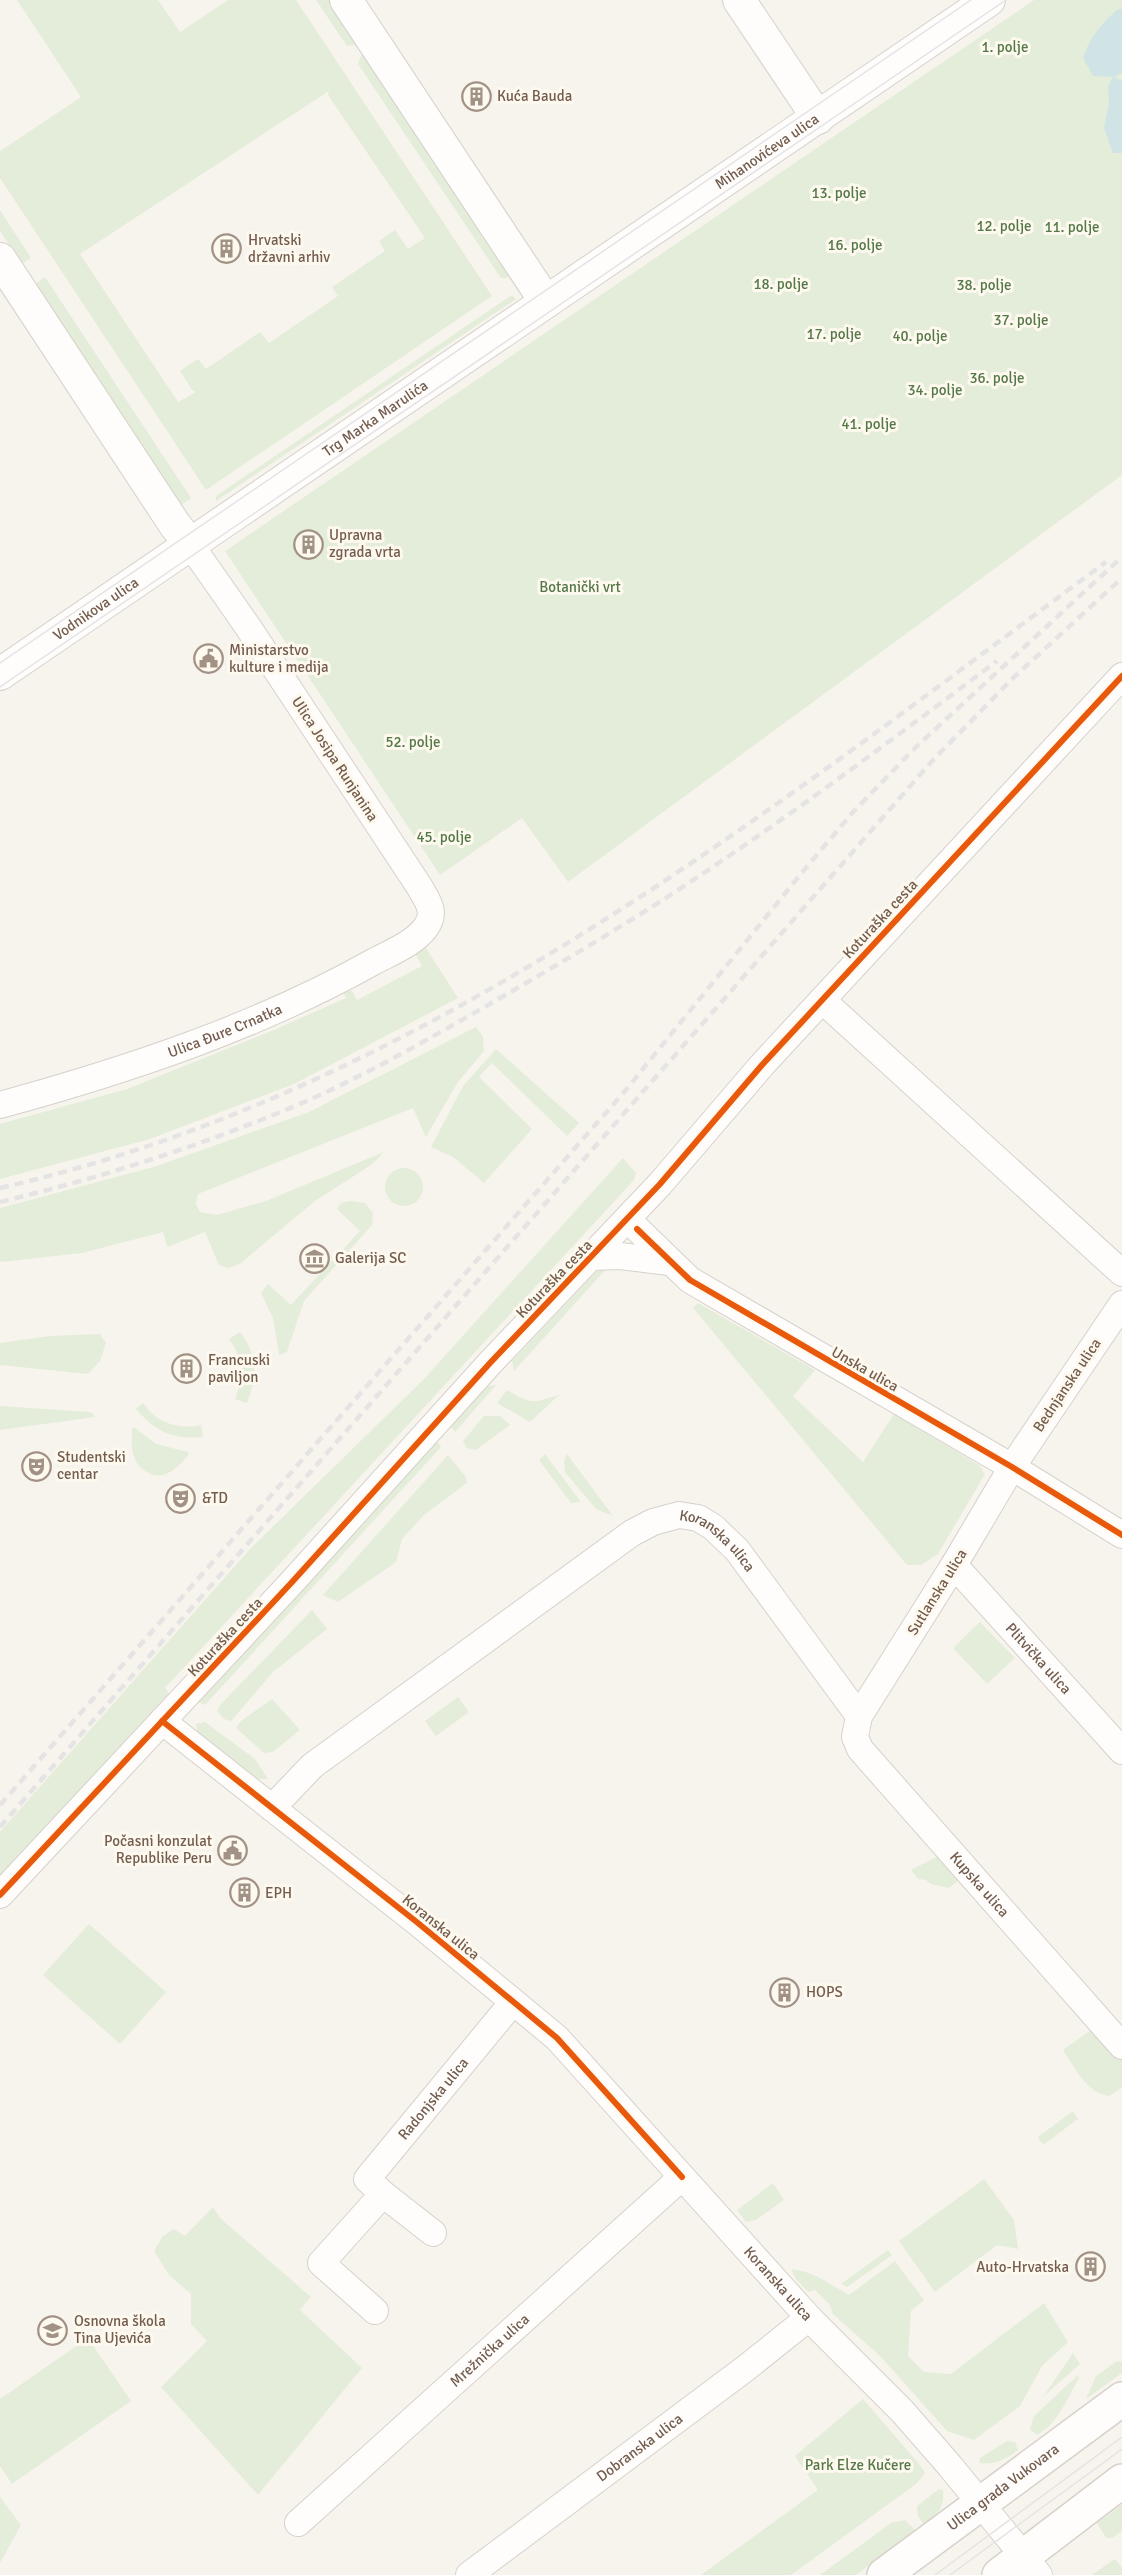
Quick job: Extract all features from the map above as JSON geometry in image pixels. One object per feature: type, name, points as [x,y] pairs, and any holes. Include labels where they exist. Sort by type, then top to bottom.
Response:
[{"type":"main road","name":"Ulica grada Vukovara","points":[[884,2575],[1122,2399]]},
{"type":"main road","points":[[999,2575],[1032,2565],[1122,2481]]},
{"type":"street","points":[[346,0],[546,303]]},
{"type":"street","points":[[739,0],[818,118]]},
{"type":"street","name":"Mihanovićeva ulica","points":[[546,303],[988,0]]},
{"type":"street","points":[[0,259],[175,525],[190,544]]},
{"type":"street","name":"Trg Marka Marulića","points":[[190,544],[546,303]]},
{"type":"street","name":"Vodnikova ulica","points":[[0,674],[190,544]]},
{"type":"street","name":"Ulica Josipa Runjanina","points":[[190,544],[249,627],[419,886],[429,902],[431,917]]},
{"type":"street","name":"Koturaška cesta","points":[[0,1896],[293,1581],[490,1363],[660,1184],[724,1107],[1122,676]]},
{"type":"street","name":"Ulica Đure Crnatka","points":[[0,1105],[99,1078],[287,1005],[358,970],[411,940],[426,927],[431,917]]},
{"type":"street","points":[[822,1000],[1122,1273]]},
{"type":"street","name":"Unska ulica","points":[[627,1219],[669,1262],[700,1286],[1012,1467],[1122,1534]]},
{"type":"street","points":[[591,1257],[620,1256],[669,1262]]},
{"type":"street","name":"Bednjanska ulica","points":[[1012,1467],[1122,1304]]},
{"type":"street","name":"Sutlanska ulica","points":[[860,1716],[1012,1467]]},
{"type":"street","name":"Koranska ulica","points":[[272,1808],[312,1766],[564,1581],[632,1533],[653,1522],[679,1515],[698,1518],[713,1527],[738,1550],[860,1716]]},
{"type":"street","name":"Plitvička ulica","points":[[954,1565],[1122,1751]]},
{"type":"street","name":"Kupska ulica","points":[[860,1716],[855,1737],[860,1749],[1122,2046]]},
{"type":"street","name":"Koranska ulica","points":[[162,1721],[418,1923],[557,2038],[811,2320],[894,2403],[982,2503],[1032,2565]]},
{"type":"street","name":"Radonjska ulica","points":[[433,2233],[367,2178],[513,2002]]},
{"type":"street","name":"Mrežnička ulica","points":[[298,2523],[682,2177]]},
{"type":"street","points":[[375,2310],[321,2263],[383,2193]]},
{"type":"street","name":"Dobranska ulica","points":[[468,2575],[746,2368],[801,2324],[811,2320]]},
{"type":"green space","points":[[17,0],[158,0],[180,32],[228,0],[296,0],[492,296],[206,490],[0,178],[0,151],[81,97]],"holes":[[[329,91],[328,95],[425,238],[408,249],[395,230],[379,241],[385,251],[332,287],[338,296],[269,343],[260,332],[206,369],[198,359],[180,371],[192,390],[196,392],[178,402],[80,254]]]},
{"type":"green space","points":[[316,0],[331,0],[356,37],[355,45],[347,46]]},
{"type":"green space","name":"Botanički vrt","points":[[1034,0],[1122,0],[1122,475],[568,882],[522,818],[440,875],[225,551]]},
{"type":"green space","points":[[362,54],[369,54],[512,271],[507,278],[501,278],[358,64]]},
{"type":"green space","points":[[0,210],[31,258],[22,264],[0,231]]},
{"type":"green space","points":[[45,277],[191,498],[181,505],[35,284]]},
{"type":"green space","points":[[512,295],[516,299],[216,501],[216,496]]},
{"type":"green space","points":[[426,948],[458,998],[294,1084],[150,1139],[0,1179],[0,1124],[127,1089],[274,1030],[346,998],[343,992],[352,991],[357,1000],[422,966],[415,953]]},
{"type":"green space","points":[[476,1027],[483,1037],[484,1051],[458,1082],[426,1137],[413,1108],[198,1194],[196,1204],[200,1212],[217,1215],[266,1201],[384,1152],[371,1165],[315,1201],[241,1263],[229,1268],[219,1265],[205,1232],[167,1247],[163,1232],[82,1253],[0,1262],[0,1208],[157,1166],[309,1112]]},
{"type":"green space","points":[[496,1049],[579,1123],[567,1136],[492,1063],[479,1077],[532,1129],[484,1183],[453,1157],[431,1147],[463,1086]]},
{"type":"green space","points":[[623,1158],[636,1173],[634,1180],[165,1688],[172,1697],[0,1879],[0,1832],[250,1549],[423,1380]]},
{"type":"green space","points":[[404,1168],[411,1169],[417,1174],[422,1180],[422,1194],[417,1200],[411,1205],[404,1206],[397,1205],[391,1200],[386,1194],[385,1187],[386,1180],[391,1174],[397,1169]]},
{"type":"green space","points":[[351,1201],[365,1203],[373,1213],[372,1225],[304,1301],[287,1352],[279,1355],[273,1318],[261,1293],[268,1284],[291,1305],[360,1231],[337,1209],[341,1203]]},
{"type":"green space","points":[[608,1267],[514,1371],[512,1361],[596,1272]]},
{"type":"green space","points":[[698,1303],[815,1370],[793,1396],[863,1462],[894,1414],[979,1465],[985,1474],[938,1554],[921,1565],[907,1565],[693,1308]]},
{"type":"green space","points":[[240,1332],[250,1349],[254,1366],[253,1384],[247,1403],[235,1399],[240,1383],[241,1368],[237,1353],[229,1339]]},
{"type":"green space","points":[[100,1334],[106,1343],[100,1361],[88,1374],[0,1365],[0,1343],[50,1336]]},
{"type":"green space","points":[[496,1385],[455,1432],[451,1427],[452,1424],[488,1386]]},
{"type":"green space","points":[[507,1390],[532,1401],[559,1395],[530,1422],[497,1403]]},
{"type":"green space","points":[[143,1403],[154,1416],[176,1426],[201,1425],[203,1437],[182,1437],[157,1428],[136,1409]]},
{"type":"green space","points":[[0,1406],[91,1412],[95,1417],[0,1430]]},
{"type":"green space","points":[[484,1416],[500,1416],[510,1425],[476,1450],[467,1448],[463,1441]]},
{"type":"green space","points":[[134,1427],[156,1444],[189,1454],[180,1465],[162,1475],[146,1472],[138,1464],[132,1450],[132,1429]]},
{"type":"green space","points":[[437,1441],[441,1447],[205,1705],[198,1702]]},
{"type":"green space","points":[[545,1454],[581,1502],[571,1503],[539,1460]]},
{"type":"green space","points":[[567,1454],[613,1516],[596,1509],[565,1472],[564,1461]]},
{"type":"green space","points":[[448,1455],[466,1477],[467,1483],[424,1515],[402,1539],[396,1562],[338,1602],[323,1595]]},
{"type":"green space","points":[[312,1610],[327,1629],[273,1672],[231,1721],[224,1719],[217,1711],[221,1704]]},
{"type":"green space","points":[[980,1622],[1015,1658],[987,1684],[953,1648]]},
{"type":"green space","points":[[458,1697],[469,1712],[436,1736],[425,1721]]},
{"type":"green space","points":[[272,1699],[300,1730],[273,1752],[264,1753],[236,1728],[241,1721]]},
{"type":"green space","points":[[205,1722],[255,1759],[268,1779],[254,1779],[198,1736],[196,1724]]},
{"type":"green space","points":[[938,1856],[947,1861],[1122,2058],[1122,2087],[1110,2096],[1095,2090],[1082,2079],[1063,2050],[1091,2030],[960,1879],[949,1888],[918,1879],[911,1870]]},
{"type":"green space","points":[[89,1924],[166,1992],[120,2044],[43,1975]]},
{"type":"green space","points":[[1073,2111],[1078,2119],[1043,2145],[1038,2137]]},
{"type":"green space","points":[[984,2179],[1014,2220],[1018,2249],[997,2245],[935,2292],[899,2241]]},
{"type":"green space","points":[[773,2183],[784,2200],[756,2220],[746,2222],[737,2210]]},
{"type":"green space","points":[[213,2207],[220,2218],[311,2297],[300,2310],[362,2368],[258,2495],[161,2387],[207,2341],[191,2324],[191,2294],[169,2275],[154,2251],[163,2236],[174,2229],[185,2236]]},
{"type":"green space","points":[[888,2250],[892,2255],[847,2287],[841,2284]]},
{"type":"green space","points":[[895,2261],[924,2300],[911,2311],[908,2356],[924,2372],[951,2374],[1044,2303],[1068,2342],[1042,2366],[1020,2406],[974,2440],[947,2431],[881,2357],[833,2314],[830,2305],[815,2290],[809,2292],[798,2282],[792,2269],[815,2275],[849,2295]]},
{"type":"green space","points":[[88,2338],[131,2401],[12,2484],[0,2466],[0,2399]]},
{"type":"green space","points":[[1073,2353],[1080,2364],[1043,2397]]},
{"type":"green space","points":[[1117,2361],[1122,2362],[1122,2373],[1086,2399],[1096,2376]]},
{"type":"green space","points":[[1078,2375],[1079,2378],[1057,2417],[1037,2435],[1030,2429],[1034,2416]]},
{"type":"green space","name":"Park Elze Kučere","points":[[863,2399],[925,2473],[916,2484],[791,2575],[701,2575],[818,2490],[795,2456]]},
{"type":"green space","points":[[1007,2441],[1015,2442],[1018,2450],[1000,2461],[979,2463],[980,2458]]},
{"type":"green space","points":[[939,2489],[943,2490],[941,2506],[936,2515],[924,2525],[918,2516],[917,2506]]},
{"type":"green space","points":[[0,2497],[21,2525],[0,2563]]},
{"type":"green space","points":[[1122,2505],[1122,2531],[1112,2538],[1106,2538],[1097,2523]]},
{"type":"green space","points":[[905,2520],[916,2531],[856,2575],[820,2575],[891,2523]]},
{"type":"green space","points":[[1116,2560],[1122,2568],[1122,2575],[1092,2575]]},
{"type":"shaded area","points":[[1118,9],[1122,9],[1122,73],[1116,76],[1117,79],[1122,80],[1122,153],[1113,153],[1104,128],[1109,102],[1108,86],[1113,77],[1093,76],[1083,58],[1097,31]]},
{"type":"tram line","points":[[0,663],[971,0]]},
{"type":"tram line","points":[[0,687],[1006,0]]},
{"type":"tram line","points":[[935,2575],[1122,2437]]},
{"type":"tram line","points":[[950,2575],[1122,2449]]},
{"type":"railway","points":[[0,1805],[625,1091],[853,812],[916,747],[1122,557]]},
{"type":"railway","points":[[0,1188],[154,1144],[303,1085],[445,1014],[583,933],[718,845],[849,752],[1106,562]]},
{"type":"railway","points":[[0,1827],[933,760],[1012,679],[1122,578]]},
{"type":"railway","points":[[0,1202],[112,1172],[186,1148],[295,1106],[393,1058],[577,953],[694,879],[827,787],[997,661]]},
{"type":"cycle path","points":[[0,1895],[293,1581],[490,1363],[660,1184],[762,1065],[1122,676]]},
{"type":"cycle path","points":[[637,1229],[690,1280],[1012,1467],[1122,1535]]},
{"type":"cycle path","points":[[162,1721],[418,1923],[557,2038],[682,2177]]},
{"type":"place","name":"Kuća Bauda","points":[[476,96]]},
{"type":"place","name":"Hrvatski državni arhiv","points":[[227,249]]},
{"type":"place","name":"Upravna zgrada vrta","points":[[308,544]]},
{"type":"place","name":"Ministarstvo kulture i medija","points":[[208,659]]},
{"type":"place","name":"Galerija SC","points":[[314,1258]]},
{"type":"place","name":"Francuski paviljon","points":[[187,1369]]},
{"type":"place","name":"Studentski centar","points":[[36,1466]]},
{"type":"place","name":"&TD","points":[[181,1498]]},
{"type":"place","name":"Počasni konzulat Republike Peru","points":[[233,1850]]},
{"type":"place","name":"EPH","points":[[244,1893]]},
{"type":"place","name":"HOPS","points":[[785,1992]]},
{"type":"place","name":"Auto-Hrvatska","points":[[1090,2267]]},
{"type":"place","name":"Osnovna škola Tina Ujevića","points":[[53,2330]]},
{"type":"park label","name":"1. polje","points":[[1005,47]]},
{"type":"park label","name":"13. polje","points":[[839,193]]},
{"type":"park label","name":"12. polje","points":[[1004,226]]},
{"type":"park label","name":"11. polje","points":[[1072,227]]},
{"type":"park label","name":"16. polje","points":[[855,245]]},
{"type":"park label","name":"18. polje","points":[[781,284]]},
{"type":"park label","name":"38. polje","points":[[984,285]]},
{"type":"park label","name":"37. polje","points":[[1021,320]]},
{"type":"park label","name":"17. polje","points":[[834,334]]},
{"type":"park label","name":"40. polje","points":[[920,336]]},
{"type":"park label","name":"36. polje","points":[[997,378]]},
{"type":"park label","name":"34. polje","points":[[935,390]]},
{"type":"park label","name":"41. polje","points":[[869,424]]},
{"type":"park label","name":"52. polje","points":[[413,742]]},
{"type":"park label","name":"45. polje","points":[[444,837]]}]
